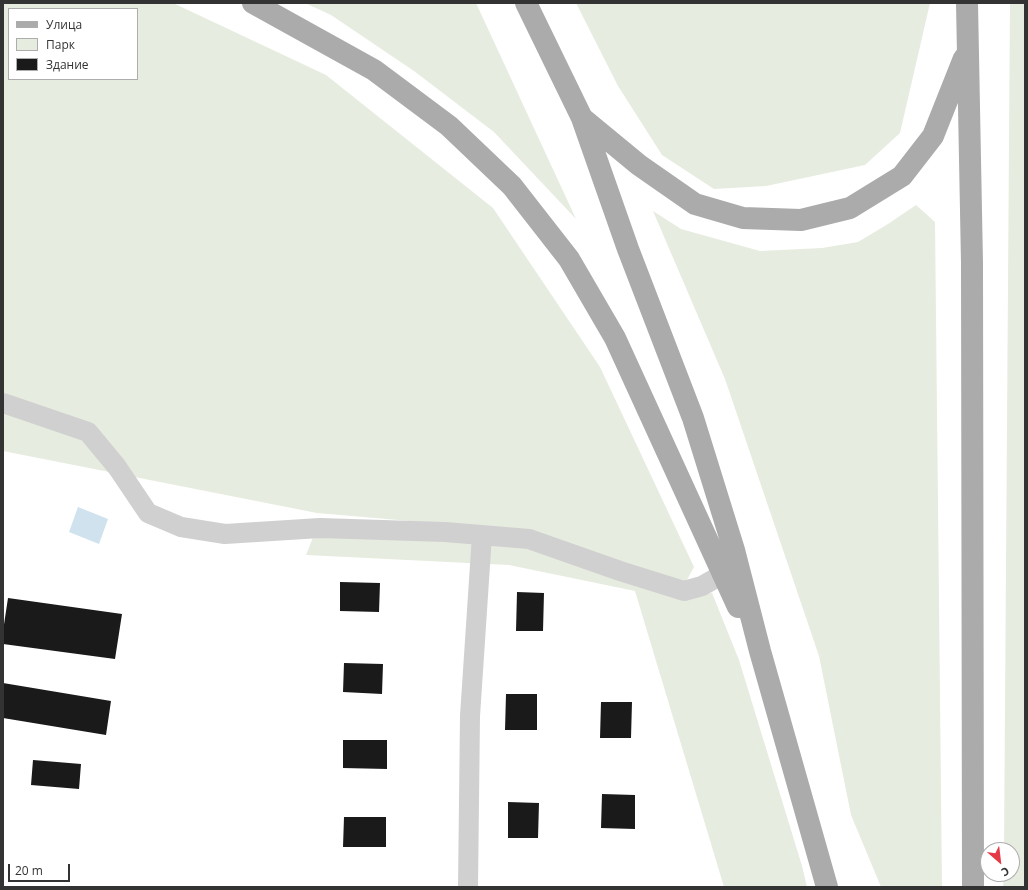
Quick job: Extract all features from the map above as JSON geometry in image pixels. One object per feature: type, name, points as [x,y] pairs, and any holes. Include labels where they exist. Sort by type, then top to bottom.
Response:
[{"type":"main road","points":[[253,3],[374,70],[449,126],[512,186],[569,258],[615,338],[740,612],[760,652]]},
{"type":"main road","points":[[526,3],[582,118],[628,249],[693,418],[734,550],[760,652],[827,887]]},
{"type":"main road","points":[[967,3],[972,271],[973,887]]},
{"type":"main road","points":[[582,118],[639,165],[695,204],[743,218],[801,220],[850,208],[902,176],[933,136],[968,47]]},
{"type":"street","points":[[3,403],[88,432],[117,467],[148,513],[181,527],[225,534],[320,528],[445,532],[529,539],[620,571],[684,591],[702,586],[723,574]]},
{"type":"street","points":[[468,887],[470,716],[482,535]]},
{"type":"green space","points":[[3,3],[173,3],[326,75],[493,208],[600,367],[694,567],[683,587],[526,531],[317,513],[3,451]]},
{"type":"green space","points":[[305,3],[476,3],[576,219],[494,132],[414,71],[331,15]]},
{"type":"green space","points":[[576,3],[930,3],[900,133],[865,165],[766,186],[714,189],[662,155],[618,86]]},
{"type":"green space","points":[[1010,3],[1025,3],[1025,887],[1003,887],[1003,882],[1020,882],[1020,842],[1004,842]]},
{"type":"green space","points":[[916,205],[935,222],[942,887],[881,887],[851,815],[819,656],[725,379],[653,211],[681,229],[760,251],[822,248],[858,242]]},
{"type":"green space","points":[[314,535],[509,542],[698,596],[712,593],[739,660],[802,866],[807,887],[724,887],[635,591],[509,565],[306,555]]},
{"type":"water","points":[[78,507],[108,519],[99,544],[69,532]]},
{"type":"building","points":[[340,582],[380,583],[379,612],[340,611]]},
{"type":"building","points":[[517,592],[544,593],[543,631],[516,631]]},
{"type":"building","points":[[8,598],[122,614],[115,659],[3,644],[3,631]]},
{"type":"building","points":[[344,663],[383,664],[382,694],[343,692]]},
{"type":"building","points":[[3,683],[111,701],[106,735],[3,718]]},
{"type":"building","points":[[506,694],[537,694],[537,730],[505,730]]},
{"type":"building","points":[[601,702],[632,702],[631,738],[600,738]]},
{"type":"building","points":[[343,740],[387,740],[387,769],[343,768]]},
{"type":"building","points":[[33,760],[81,764],[79,789],[31,785]]},
{"type":"building","points":[[602,794],[635,795],[635,829],[601,828]]},
{"type":"building","points":[[508,802],[539,803],[538,838],[508,838]]},
{"type":"building","points":[[344,817],[386,817],[386,847],[343,847]]}]
